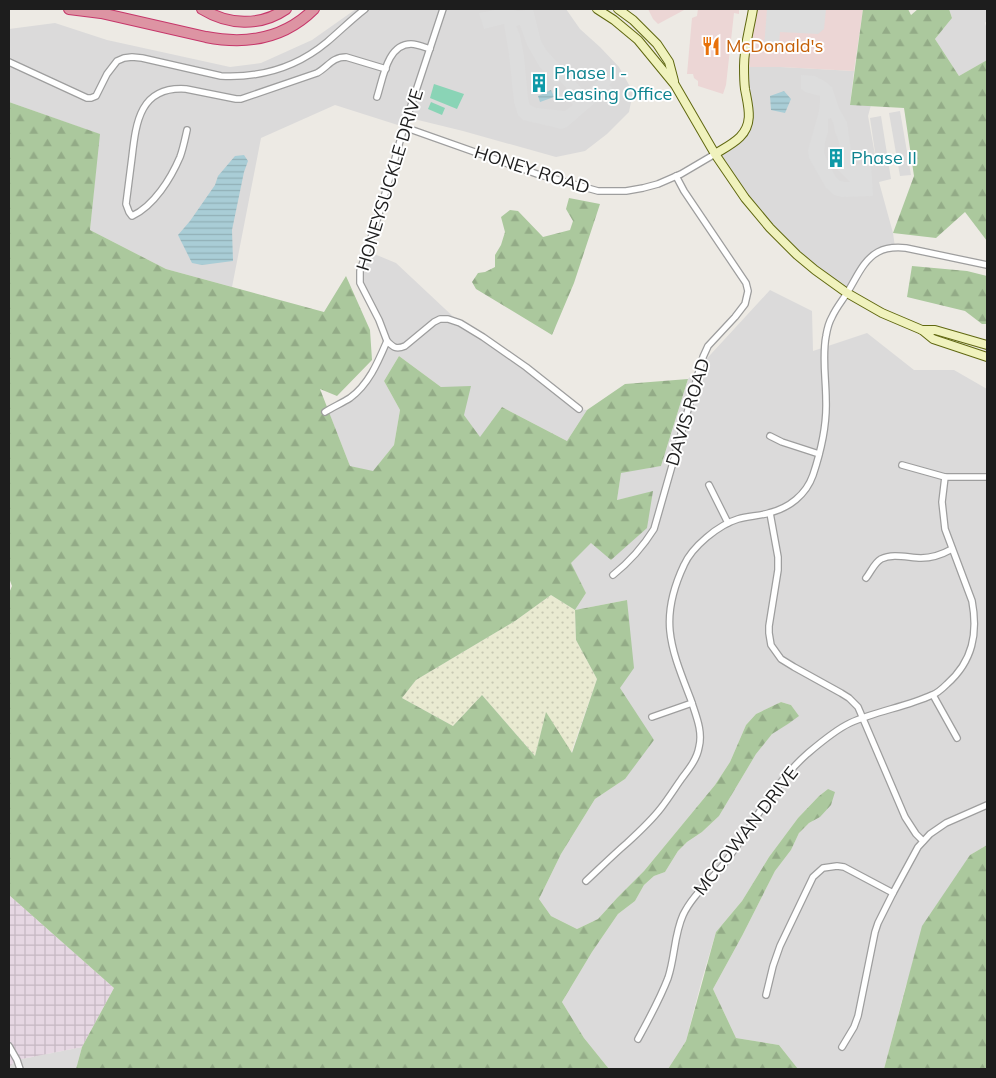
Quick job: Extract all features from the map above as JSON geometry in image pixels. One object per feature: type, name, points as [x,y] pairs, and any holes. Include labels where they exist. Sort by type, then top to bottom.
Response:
[{"type":"highway","points":[[69,9],[101,13],[220,40],[234,41],[260,38],[282,31],[300,21],[314,9]]},
{"type":"highway","points":[[202,9],[226,20],[241,22],[269,18],[286,9]]},
{"type":"main road","points":[[597,9],[638,40],[676,85],[714,154],[745,198],[770,228],[797,255],[847,293],[882,313],[922,330],[933,339],[987,357]]},
{"type":"main road","points":[[618,9],[633,20],[657,44],[669,62],[676,85]]},
{"type":"main road","points":[[714,154],[740,137],[748,124],[749,109],[744,67],[753,9]]},
{"type":"main road","points":[[922,330],[935,330],[987,345]]},
{"type":"street","points":[[9,62],[87,98],[96,96],[114,64],[124,58],[143,58],[221,76],[253,75],[287,66],[314,52],[365,9]]},
{"type":"street","name":"HONEYSUCKLE DRIVE","points":[[387,341],[379,320],[360,283],[360,275],[404,127],[443,9]]},
{"type":"street","points":[[377,97],[392,53],[400,47],[409,44],[430,49]]},
{"type":"street","points":[[187,130],[181,155],[169,179],[151,203],[132,216],[128,212],[126,204],[134,136],[141,112],[149,101],[158,94],[170,90],[186,89],[241,99],[317,73],[340,57],[346,57],[386,69]]},
{"type":"street","name":"HONEY ROAD","points":[[404,127],[537,174],[598,190],[611,191],[643,188],[658,184],[714,154]]},
{"type":"street","name":"DAVIS ROAD","points":[[613,575],[634,555],[654,529],[703,357],[708,346],[745,304],[748,291],[746,283],[684,191],[676,176]]},
{"type":"street","points":[[586,881],[661,809],[692,766],[697,755],[700,730],[670,639],[670,609],[673,594],[687,559],[718,528],[737,519],[783,509],[798,498],[812,478],[823,439],[826,412],[826,336],[832,317],[868,259],[886,248],[895,247],[987,265]]},
{"type":"street","points":[[325,412],[362,388],[377,364],[387,341],[395,348],[405,346],[440,319],[448,319],[460,323],[483,337],[526,367],[579,409]]},
{"type":"street","points":[[770,436],[819,454]]},
{"type":"street","points":[[902,465],[945,477],[987,477]]},
{"type":"street","name":"MCCOWAN DRIVE","points":[[638,1039],[661,995],[668,976],[678,926],[689,904],[723,865],[793,768],[846,725],[933,695],[953,679],[964,665],[974,633],[974,613],[972,601],[945,529],[942,502],[945,477]]},
{"type":"street","points":[[709,485],[728,523]]},
{"type":"street","points":[[770,513],[778,557],[778,570],[769,633],[771,645],[781,659],[849,698],[858,706],[904,817],[916,834],[924,841]]},
{"type":"street","points":[[866,578],[879,561],[888,557],[934,557],[952,549]]},
{"type":"street","points":[[933,695],[957,738]]},
{"type":"street","points":[[652,717],[692,703]]},
{"type":"street","points":[[842,1046],[854,1027],[858,1016],[878,922],[913,856],[930,834],[946,822],[987,805]]},
{"type":"street","points":[[766,995],[775,958],[780,946],[810,881],[820,870],[836,866],[844,867],[893,893]]},
{"type":"street","points":[[9,1046],[20,1069]]},
{"type":"shaded area","points":[[356,9],[566,9],[580,29],[619,67],[633,92],[629,112],[607,134],[585,151],[556,157],[418,120],[411,110],[404,127],[335,105],[261,138],[232,287],[166,269],[90,230],[99,134],[9,102],[9,29],[55,23],[107,40],[230,67],[261,63],[312,40]]},
{"type":"shaded area","points":[[501,9],[518,11],[533,9],[541,41],[547,51],[585,92],[602,77],[605,80],[608,77],[613,81],[609,85],[612,88],[567,127],[562,129],[523,120],[518,115],[514,102],[504,24],[484,29],[479,13]],"holes":[[[520,25],[527,45],[539,66],[555,84],[560,81],[570,92],[566,96],[573,105],[565,111],[536,108],[530,105],[524,56],[520,35],[516,26]]]},
{"type":"shaded area","points":[[648,9],[686,9],[658,24]]},
{"type":"shaded area","points":[[698,9],[740,9],[739,14],[734,13],[726,85],[723,94],[698,86],[698,81],[694,78],[693,74],[687,74],[692,18],[697,16]]},
{"type":"shaded area","points":[[753,9],[863,9],[854,71],[744,67]]},
{"type":"shaded area","points":[[767,9],[826,9],[824,29],[818,34],[780,32],[779,43],[783,43],[782,50],[764,48]]},
{"type":"shaded area","points":[[949,9],[987,9],[987,20],[985,23],[987,29],[987,60],[959,76],[935,39],[952,18]]},
{"type":"shaded area","points":[[744,67],[854,71],[850,104],[871,105],[868,116],[877,166],[870,118],[881,116],[891,179],[879,182],[895,247],[869,259],[847,293],[784,243],[715,154],[725,148],[748,124]]},
{"type":"shaded area","points":[[801,75],[815,76],[832,87],[839,108],[847,122],[853,165],[871,163],[873,196],[842,197],[834,195],[826,188],[809,158],[808,150],[819,111],[820,96],[801,89]],"holes":[[[831,118],[843,160],[836,161],[838,170],[850,182],[840,181],[835,176],[824,153],[828,132],[828,119]]]},
{"type":"shaded area","points":[[900,111],[911,175],[900,176],[889,113]]},
{"type":"shaded area","points":[[367,251],[396,263],[460,323],[483,337],[579,409],[587,410],[567,441],[502,407],[480,438],[441,387],[399,356],[384,381],[400,410],[394,445],[373,472],[350,466],[328,410],[361,388],[387,341],[360,283]]},
{"type":"shaded area","points":[[770,290],[812,311],[813,351],[867,333],[914,370],[954,370],[987,389],[987,845],[970,855],[906,985],[884,1069],[798,1069],[779,1045],[736,1038],[713,989],[775,871],[791,850],[799,833],[809,823],[820,817],[828,789],[798,818],[769,857],[742,901],[716,932],[686,1041],[668,1069],[609,1069],[584,1038],[562,1002],[592,952],[618,914],[635,901],[644,885],[654,876],[665,872],[678,851],[687,842],[702,832],[719,816],[756,754],[772,733],[788,724],[798,715],[791,705],[781,702],[756,714],[746,725],[730,762],[715,785],[644,871],[598,919],[577,929],[551,916],[539,899],[561,854],[595,799],[625,779],[620,688],[627,600],[575,610],[586,593],[570,563],[591,543],[653,492],[617,500],[621,472],[661,466],[688,379]]},
{"type":"shaded area","points":[[9,895],[114,988],[82,1047],[17,1060],[9,1067]]},
{"type":"shaded area","points":[[82,1047],[76,1069],[9,1069],[17,1060]]},
{"type":"green space","points":[[863,9],[908,9],[911,15],[918,9],[949,9],[952,18],[935,39],[959,76],[987,60],[987,241],[965,212],[936,238],[893,233],[914,176],[904,108],[850,105]]},
{"type":"green space","points":[[434,84],[464,94],[457,109],[430,98]]},
{"type":"green space","points":[[9,102],[100,134],[90,230],[166,269],[324,312],[346,276],[370,330],[372,360],[337,396],[320,389],[350,466],[373,471],[394,445],[400,410],[384,381],[399,356],[441,387],[471,386],[464,415],[480,437],[502,407],[567,441],[587,410],[625,384],[688,379],[661,466],[621,473],[617,500],[653,491],[647,528],[611,560],[591,543],[571,563],[586,593],[575,610],[627,600],[634,668],[620,688],[654,740],[625,779],[595,799],[561,854],[539,899],[551,916],[577,929],[598,919],[644,871],[715,785],[730,762],[746,725],[756,714],[781,702],[791,705],[799,716],[772,734],[756,754],[719,816],[702,832],[687,842],[678,851],[665,872],[654,876],[644,885],[635,901],[618,914],[592,952],[562,1002],[584,1038],[609,1069],[76,1069],[82,1047],[114,988],[9,895],[9,593],[12,586],[9,578]],"holes":[[[551,595],[575,610],[576,640],[597,679],[572,753],[546,712],[535,756],[482,695],[453,726],[402,698],[416,680],[515,621]]]},
{"type":"green space","points":[[431,102],[445,108],[442,115],[428,109]]},
{"type":"green space","points":[[569,198],[600,204],[574,283],[552,335],[476,289],[472,282],[478,273],[495,267],[495,255],[501,245],[505,232],[501,217],[510,210],[518,211],[543,237],[570,230],[573,221],[566,209]]},
{"type":"green space","points":[[912,266],[967,271],[987,276],[987,324],[982,324],[965,311],[907,297]]},
{"type":"green space","points":[[551,595],[575,610],[576,640],[597,679],[571,753],[546,713],[535,756],[482,695],[453,726],[402,698],[416,680],[515,621]]},
{"type":"green space","points":[[828,789],[835,792],[831,805],[820,817],[809,823],[799,833],[791,850],[775,871],[713,989],[736,1038],[779,1045],[798,1069],[668,1069],[686,1041],[716,932],[742,901],[769,857],[798,818]]},
{"type":"green space","points":[[987,845],[987,1069],[884,1069],[922,926],[970,855]]},
{"type":"water","points":[[551,90],[554,97],[540,102],[538,96]]},
{"type":"water","points":[[784,91],[791,99],[785,113],[771,110],[770,96]]},
{"type":"water","points":[[244,155],[248,161],[232,230],[233,261],[202,265],[192,263],[178,235],[215,185],[218,176],[235,156]]},
{"type":"place","name":"McDonald's","points":[[711,46]]},
{"type":"place","name":"Phase I - Leasing Office","points":[[539,83]]},
{"type":"place","name":"Phase II","points":[[836,158]]}]
